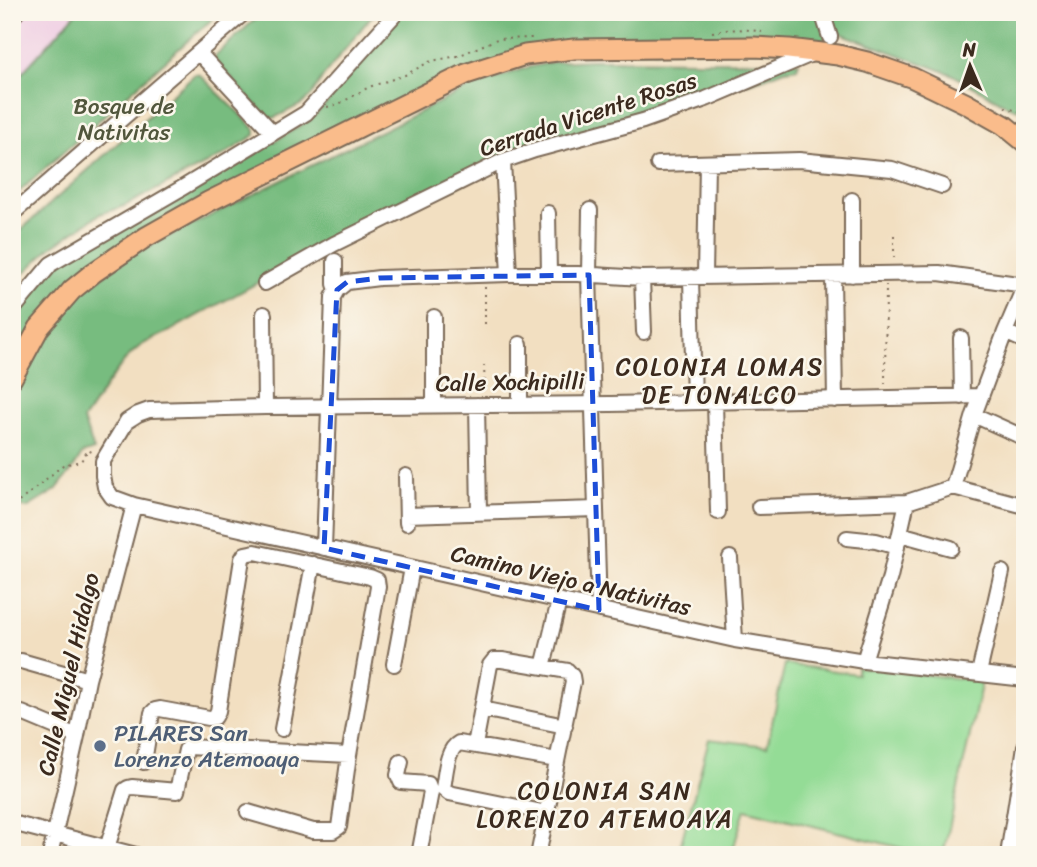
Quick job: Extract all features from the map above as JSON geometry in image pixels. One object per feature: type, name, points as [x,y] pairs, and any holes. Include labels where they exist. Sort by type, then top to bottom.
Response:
[{"type":"main road","points":[[12,378],[39,328],[72,290],[146,237],[208,202],[466,74],[525,55],[574,49],[754,47],[816,52],[867,62],[913,78],[1004,125],[1025,142]]},
{"type":"street","points":[[12,17],[17,12]]},
{"type":"street","points":[[12,214],[245,12]]},
{"type":"street","points":[[12,313],[51,264],[306,113],[397,12]]},
{"type":"street","points":[[822,12],[830,37]]},
{"type":"street","name":"Cerrada Vicente Rosas","points":[[265,283],[334,244],[503,161],[643,121],[706,99],[816,52]]},
{"type":"street","points":[[200,53],[273,133]]},
{"type":"street","points":[[1004,125],[1025,128]]},
{"type":"street","points":[[658,164],[799,160],[892,169],[942,186]]},
{"type":"street","points":[[503,161],[509,274]]},
{"type":"street","points":[[694,402],[698,277],[707,163]]},
{"type":"street","points":[[852,200],[852,275]]},
{"type":"street","points":[[590,210],[589,275],[599,610]]},
{"type":"street","points":[[548,214],[549,274]]},
{"type":"street","points":[[335,261],[335,284],[342,286],[379,278],[509,274],[642,278],[890,273],[939,273],[1025,285],[974,415],[953,487]]},
{"type":"street","points":[[833,275],[835,400]]},
{"type":"street","points":[[642,278],[644,332]]},
{"type":"street","points":[[324,548],[333,297],[342,286]]},
{"type":"street","points":[[264,314],[265,407]]},
{"type":"street","points":[[434,317],[434,405]]},
{"type":"street","points":[[1005,332],[1025,341]]},
{"type":"street","points":[[961,338],[962,397]]},
{"type":"street","points":[[520,344],[520,404]]},
{"type":"street","name":"Calle Xochipilli","points":[[103,461],[127,421],[149,410],[981,396]]},
{"type":"street","points":[[715,402],[718,512]]},
{"type":"street","points":[[479,512],[482,405]]},
{"type":"street","points":[[974,415],[1025,438]]},
{"type":"street","name":"Camino Viejo a Nativitas","points":[[103,461],[105,486],[112,497],[134,505],[736,640],[864,661],[1025,679]]},
{"type":"street","points":[[406,476],[407,519],[479,512],[596,509]]},
{"type":"street","points":[[759,507],[907,502],[953,487],[1025,506]]},
{"type":"street","points":[[864,661],[907,502]]},
{"type":"street","name":"Calle Miguel Hidalgo","points":[[50,855],[88,680],[134,505]]},
{"type":"street","points":[[847,538],[951,548]]},
{"type":"street","points":[[144,762],[152,713],[155,710],[209,718],[215,717],[218,711],[242,559],[245,554],[255,552],[377,580],[379,587],[338,827],[333,831],[313,831],[248,812]]},
{"type":"street","points":[[730,558],[736,640]]},
{"type":"street","points":[[282,729],[313,564]]},
{"type":"street","points":[[394,664],[412,568]]},
{"type":"street","points":[[979,673],[1002,572]]},
{"type":"street","points":[[543,667],[559,601]]},
{"type":"street","points":[[475,745],[490,665],[494,660],[568,671],[572,676],[565,726],[539,851]]},
{"type":"street","points":[[21,661],[88,680]]},
{"type":"street","points":[[482,709],[565,726]]},
{"type":"street","points":[[12,711],[77,736]]},
{"type":"street","points":[[547,813],[449,793],[443,788],[451,750],[459,743],[557,760]]},
{"type":"street","points":[[1008,855],[1025,746]]},
{"type":"street","points":[[100,849],[125,790],[132,788],[177,791],[188,747],[349,755]]},
{"type":"street","points":[[401,762],[398,775],[401,782],[428,784],[431,792],[419,855]]},
{"type":"street","points":[[12,823],[54,833],[100,849],[136,855]]},
{"type":"path","points":[[885,399],[894,235]]},
{"type":"path","points":[[484,275],[485,326]]},
{"type":"path","points":[[482,405],[484,365]]},
{"type":"path","points":[[12,504],[20,501],[63,465],[81,461],[88,450],[96,454],[93,459],[103,461]]},
{"type":"highlighted area","points":[[589,275],[599,610],[324,548],[337,290],[347,282],[379,278]]},
{"type":"shaded area","points":[[12,12],[77,12],[12,84]]},
{"type":"green space","points":[[77,12],[220,12],[12,198],[12,84]]},
{"type":"green space","points":[[263,12],[378,12],[370,18],[311,96],[302,104],[274,118],[267,117],[215,60],[215,56]]},
{"type":"green space","points":[[400,12],[818,12],[826,49],[538,51],[114,249],[12,366],[12,324],[26,298],[62,261],[153,208],[232,167],[310,120]]},
{"type":"green space","points":[[828,12],[1025,12],[1025,111],[1010,107],[951,74],[834,31]]},
{"type":"green space","points":[[554,62],[799,62],[797,68],[572,135],[297,257],[295,261],[265,279],[139,347],[116,371],[83,420],[94,450],[82,454],[56,490],[27,508],[12,505],[12,393],[46,333],[85,289],[133,254],[468,88],[526,68]]},
{"type":"green space","points":[[195,74],[200,75],[251,125],[255,135],[222,156],[124,206],[100,214],[50,248],[12,285],[12,238]]},
{"type":"green space","points":[[785,664],[857,674],[857,667],[982,681],[943,855],[930,855],[745,809],[732,853],[679,851],[709,739],[767,746]]},
{"type":"place","name":"PILARES San Lorenzo Atemoaya","points":[[100,746]]},
{"type":"district","name":"COLONIA LOMAS DE TONALCO","points":[[720,381]]},
{"type":"district","name":"COLONIA SAN LORENZO ATEMOAYA","points":[[605,805]]},
{"type":"park label","name":"Bosque de Nativitas","points":[[124,119]]}]
